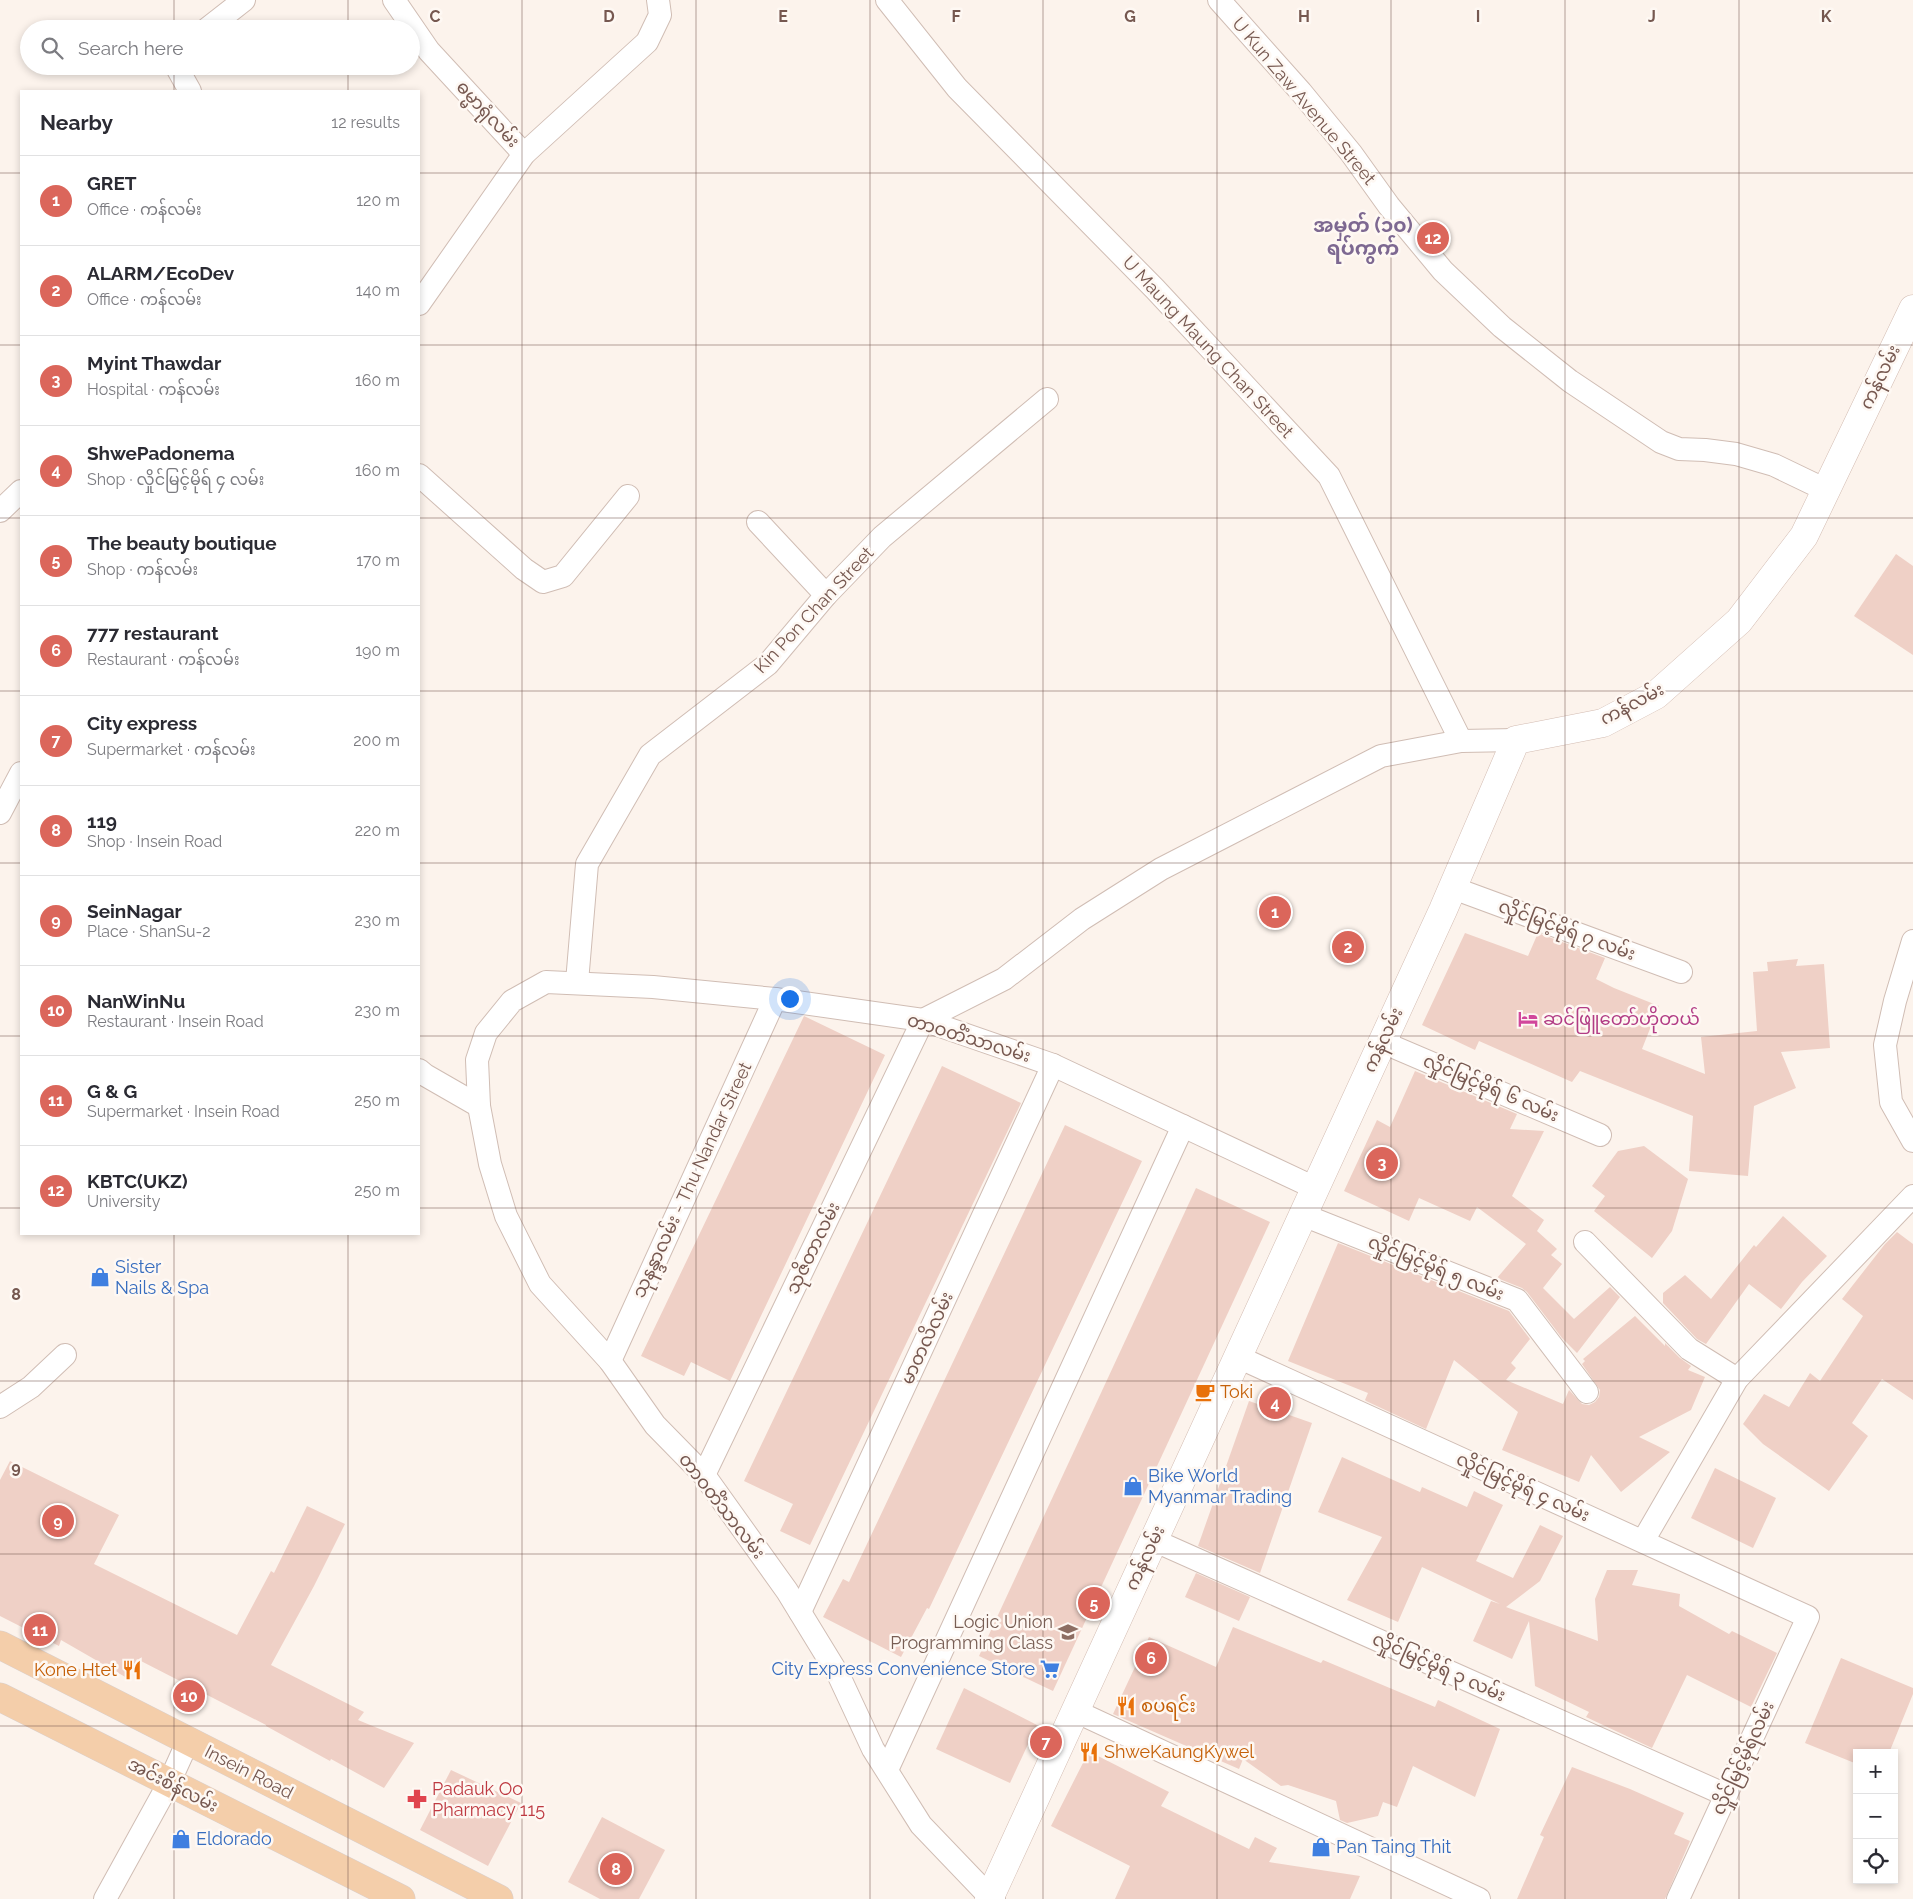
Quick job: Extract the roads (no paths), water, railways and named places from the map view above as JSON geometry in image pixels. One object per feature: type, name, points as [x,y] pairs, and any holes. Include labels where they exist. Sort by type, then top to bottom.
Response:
[{"type":"main road","name":"ကန်လမ်း","points":[[991,1898],[1452,888],[1516,740],[1603,723],[1656,695],[1739,621],[1804,536],[1913,309]]},
{"type":"main road","name":"Insein Road","points":[[0,1645],[498,1899]]},
{"type":"main road","name":"အင်းစိန်လမ်း","points":[[0,1696],[168,1783],[401,1899]]},
{"type":"street","points":[[218,20],[244,0]]},
{"type":"street","name":"ဓမ္မာရုံလမ်း","points":[[394,0],[408,20]]},
{"type":"street","points":[[524,154],[647,42],[660,14],[658,0]]},
{"type":"street","name":"U Maung Maung Chan Street","points":[[887,0],[956,88],[1156,289],[1329,476],[1461,741]]},
{"type":"street","name":"U Kun Zaw Avenue Street","points":[[1219,0],[1352,153],[1389,206],[1443,271],[1502,327],[1570,381],[1661,442],[1679,449],[1736,454],[1774,465],[1826,490]]},
{"type":"street","name":"ဓမ္မာရုံလမ်း","points":[[420,38],[429,51],[524,154],[420,303]]},
{"type":"street","points":[[181,75],[189,90]]},
{"type":"street","name":"Kin Pon Chan Street","points":[[577,982],[587,864],[650,756],[768,664],[826,595],[882,537],[1046,399]]},
{"type":"street","points":[[420,476],[524,568],[543,582],[563,576],[628,496]]},
{"type":"street","points":[[0,512],[20,492]]},
{"type":"street","points":[[758,522],[826,595]]},
{"type":"street","points":[[923,1020],[1004,979],[1082,919],[1161,869],[1380,756],[1461,741],[1516,740]]},
{"type":"street","points":[[7,805],[20,775]]},
{"type":"street","name":"လှိုင်မြင့်မိုရ် ၇ လမ်း","points":[[1452,888],[1681,972]]},
{"type":"street","points":[[1913,941],[1895,1001],[1885,1045],[1891,1102],[1913,1141]]},
{"type":"street","name":"တာဝတိံသာလမ်း","points":[[991,1898],[921,1825],[888,1770],[872,1749],[839,1676],[787,1591],[704,1475],[655,1425],[610,1361],[540,1284],[506,1216],[490,1164],[479,1106],[476,1060],[486,1033],[512,1001],[546,982],[653,986],[775,999],[923,1020],[1054,1065],[1315,1188]]},
{"type":"street","name":"သုနန္ဒာလမ်း - Thu Nandar Street","points":[[610,1361],[775,999]]},
{"type":"street","name":"သုဇိတာလမ်း","points":[[704,1475],[923,1020]]},
{"type":"street","name":"လှိုင်မြင့်မိုရ် ၆ လမ်း","points":[[1382,1042],[1600,1135]]},
{"type":"street","name":"မာတလိလမ်း","points":[[800,1612],[1054,1065]]},
{"type":"street","points":[[420,1071],[479,1106]]},
{"type":"street","points":[[888,1770],[1183,1126]]},
{"type":"street","points":[[1643,1541],[1737,1379],[1913,1196]]},
{"type":"street","name":"လှိုင်မြင့်မိုရ် ၅ လမ်း","points":[[1302,1216],[1517,1300],[1587,1392]]},
{"type":"street","points":[[1585,1242],[1689,1349],[1737,1379]]},
{"type":"street","points":[[0,1407],[31,1387],[65,1356]]},
{"type":"street","name":"လှိုင်မြင့်မိုရ် ၄ လမ်း","points":[[1238,1357],[1808,1618]]},
{"type":"street","name":"လှိုင်မြင့်မိုရ် ၃ လမ်း","points":[[1153,1540],[1726,1795]]},
{"type":"street","name":"လှိုင်မြင့်မိုရ်လမ်း","points":[[1678,1899],[1808,1618]]},
{"type":"street","points":[[1075,1711],[1479,1899]]},
{"type":"street","points":[[105,1899],[188,1742]]},
{"type":"place","name":"KBTC(UKZ)","points":[[1433,238]]},
{"type":"place","name":"GRET","points":[[1275,912]]},
{"type":"place","name":"ALARM/EcoDev","points":[[1348,947]]},
{"type":"place","name":"ဆင်ဖြူတော်ဟိုတယ်","points":[[1528,1019]]},
{"type":"place","name":"Myint Thawdar","points":[[1382,1163]]},
{"type":"place","name":"Sister Nails & Spa","points":[[100,1277]]},
{"type":"place","name":"Toki","points":[[1205,1392]]},
{"type":"place","name":"ShwePadonema","points":[[1275,1403]]},
{"type":"place","name":"Bike World Myanmar Trading","points":[[1133,1486]]},
{"type":"place","name":"SeinNagar","points":[[58,1521]]},
{"type":"place","name":"The beauty boutique","points":[[1094,1603]]},
{"type":"place","name":"G & G","points":[[40,1630]]},
{"type":"place","name":"Logic Union Programming Class","points":[[1068,1632]]},
{"type":"place","name":"777 restaurant","points":[[1151,1658]]},
{"type":"place","name":"City Express Convenience Store","points":[[1050,1669]]},
{"type":"place","name":"Kone Htet","points":[[132,1670]]},
{"type":"place","name":"NanWinNu","points":[[189,1696]]},
{"type":"place","name":"စပရင်း","points":[[1126,1706]]},
{"type":"place","name":"City express","points":[[1046,1742]]},
{"type":"place","name":"ShweKaungKywel","points":[[1089,1752]]},
{"type":"place","name":"Padauk Oo Pharmacy 115","points":[[417,1799]]},
{"type":"place","name":"Eldorado","points":[[181,1839]]},
{"type":"place","name":"Pan Taing Thit","points":[[1321,1847]]},
{"type":"place","name":"119","points":[[616,1869]]},
{"type":"district","name":"အမှတ် (၁၀) ရပ်ကွက်","points":[[1363,236]]}]
